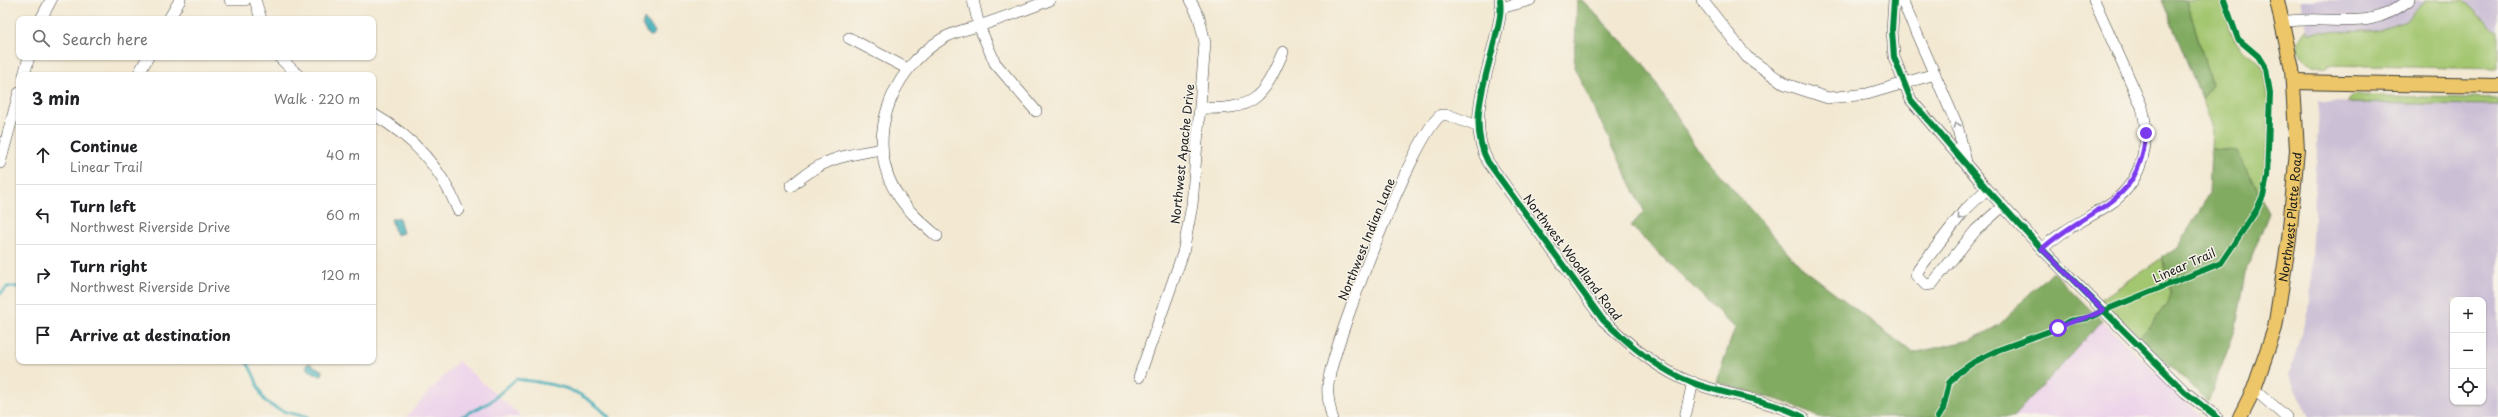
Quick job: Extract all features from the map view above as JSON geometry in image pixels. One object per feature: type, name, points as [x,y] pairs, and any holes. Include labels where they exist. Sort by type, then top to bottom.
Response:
[{"type":"main road","name":"Northwest Platte Road","points":[[2240,417],[2254,389],[2275,328],[2289,239],[2297,150],[2293,82],[2283,22],[2277,0]]},
{"type":"main road","points":[[2293,82],[2498,86]]},
{"type":"street","points":[[43,16],[51,0]]},
{"type":"street","points":[[171,16],[180,0]]},
{"type":"street","points":[[230,0],[245,0]]},
{"type":"street","points":[[254,0],[260,16]]},
{"type":"street","points":[[973,0],[979,26],[995,63],[1036,111]]},
{"type":"street","points":[[937,236],[916,217],[898,196],[886,168],[882,149],[885,116],[897,85],[908,69],[934,45],[960,30],[979,26],[1050,0]]},
{"type":"street","name":"Northwest Apache Drive","points":[[1139,377],[1183,253],[1192,205],[1202,108],[1205,42],[1201,23],[1190,0]]},
{"type":"street","points":[[1501,4],[1530,0]]},
{"type":"street","points":[[1702,0],[1747,58],[1785,84],[1828,98],[1867,94],[1936,74]]},
{"type":"street","points":[[1894,0],[1892,30],[1894,57],[1911,100],[1941,137],[1966,162],[1987,189],[2042,249],[2185,392],[2217,417]]},
{"type":"street","points":[[1902,0],[1958,125],[1966,162]]},
{"type":"street","points":[[2042,249],[2056,236],[2114,200],[2124,192],[2141,164],[2145,147],[2146,120],[2142,106],[2094,0]]},
{"type":"street","points":[[2283,22],[2316,18],[2372,20],[2386,15],[2409,0]]},
{"type":"street","name":"Northwest Woodland Road","points":[[1501,4],[1477,126],[1479,142],[1488,162],[1604,320],[1656,364],[1693,382],[1765,402],[1803,417]]},
{"type":"street","points":[[849,38],[908,69]]},
{"type":"street","points":[[1202,108],[1229,109],[1245,104],[1260,94],[1271,78],[1283,52]]},
{"type":"street","points":[[25,72],[28,60]]},
{"type":"street","points":[[140,72],[146,60]]},
{"type":"street","points":[[282,60],[295,72]]},
{"type":"street","points":[[0,163],[16,104]]},
{"type":"street","name":"Northwest Indian Lane","points":[[1332,417],[1328,398],[1329,378],[1353,303],[1383,226],[1414,157],[1429,128],[1441,115],[1448,115],[1477,126]]},
{"type":"street","points":[[376,116],[405,135],[421,150],[445,180],[458,210]]},
{"type":"street","points":[[791,186],[807,172],[826,160],[882,149]]},
{"type":"street","points":[[1987,189],[1964,211],[1918,269],[1916,275],[1920,281],[1926,285],[1932,284],[1976,230],[2002,206]]},
{"type":"street","points":[[1685,417],[1693,382]]},
{"type":"street","points":[[2254,389],[2286,417]]},
{"type":"shaded area","points":[[2300,0],[2426,0],[2406,21],[2376,31],[2308,32]]},
{"type":"shaded area","points":[[2464,0],[2498,0],[2498,31],[2492,29]]},
{"type":"shaded area","points":[[2319,102],[2498,105],[2498,417],[2309,417],[2289,376],[2310,303]]},
{"type":"shaded area","points":[[2102,321],[2202,417],[2013,417]]},
{"type":"shaded area","points":[[458,361],[522,417],[406,417]]},
{"type":"green space","points":[[1577,0],[1582,0],[1646,66],[1693,144],[1800,266],[1913,353],[1971,340],[1999,325],[2052,271],[2102,321],[2013,417],[1818,417],[1785,402],[1716,382],[1735,328],[1631,226],[1644,211],[1574,67]]},
{"type":"green space","points":[[2162,0],[2187,0],[2211,84],[2202,99]]},
{"type":"green space","points":[[2187,0],[2221,0],[2230,28],[2237,43],[2258,61],[2263,69],[2266,80],[2268,113],[2266,151],[2260,197],[2237,151],[2211,149],[2212,125],[2202,99],[2211,84]]},
{"type":"green space","points":[[2426,0],[2464,0],[2492,29],[2498,31],[2498,69],[2327,65],[2327,68],[2318,67],[2311,64],[2300,56],[2298,43],[2307,28],[2308,32],[2376,31],[2406,21]]},
{"type":"green space","points":[[2352,95],[2498,99],[2498,105],[2346,103]]},
{"type":"green space","points":[[2211,149],[2237,151],[2269,213],[2247,268],[2236,328],[2208,402],[2140,337],[2168,304],[2171,293],[2162,258],[2178,247],[2209,194]]},
{"type":"green space","points":[[2162,258],[2171,293],[2168,304],[2140,337],[2100,300]]},
{"type":"water","points":[[644,19],[655,31],[653,36],[649,36],[642,26]]},
{"type":"water","points":[[399,217],[403,233],[396,235],[391,219]]},
{"type":"water","points":[[311,364],[323,371],[322,375],[318,375],[307,369],[306,365]]},
{"type":"waterway","points":[[0,294],[7,287],[16,287]]},
{"type":"waterway","points":[[248,364],[266,402],[283,411],[308,417]]},
{"type":"waterway","points":[[461,417],[490,402],[516,379],[555,385],[577,393],[588,399],[609,417]]},
{"type":"cycle path","points":[[1500,0],[1499,20],[1480,101],[1479,132],[1482,147],[1488,162],[1603,320],[1640,352],[1670,372],[1696,384],[1773,405],[1803,417]]},
{"type":"cycle path","points":[[1894,0],[1892,30],[1894,57],[1911,100],[1987,189],[2042,249],[2185,392],[2217,417]]},
{"type":"cycle path","name":"Linear Trail","points":[[1938,417],[1943,409],[1949,383],[1958,373],[1974,362],[1998,350],[2058,328],[2069,321],[2089,318],[2221,263],[2256,211],[2263,196],[2267,177],[2270,93],[2266,69],[2258,56],[2238,39],[2224,0]]},
{"type":"route","points":[[2058,328],[2069,321],[2089,318],[2103,310],[2042,249],[2056,236],[2114,200],[2124,192],[2133,180],[2141,164],[2145,147],[2146,133]]}]
